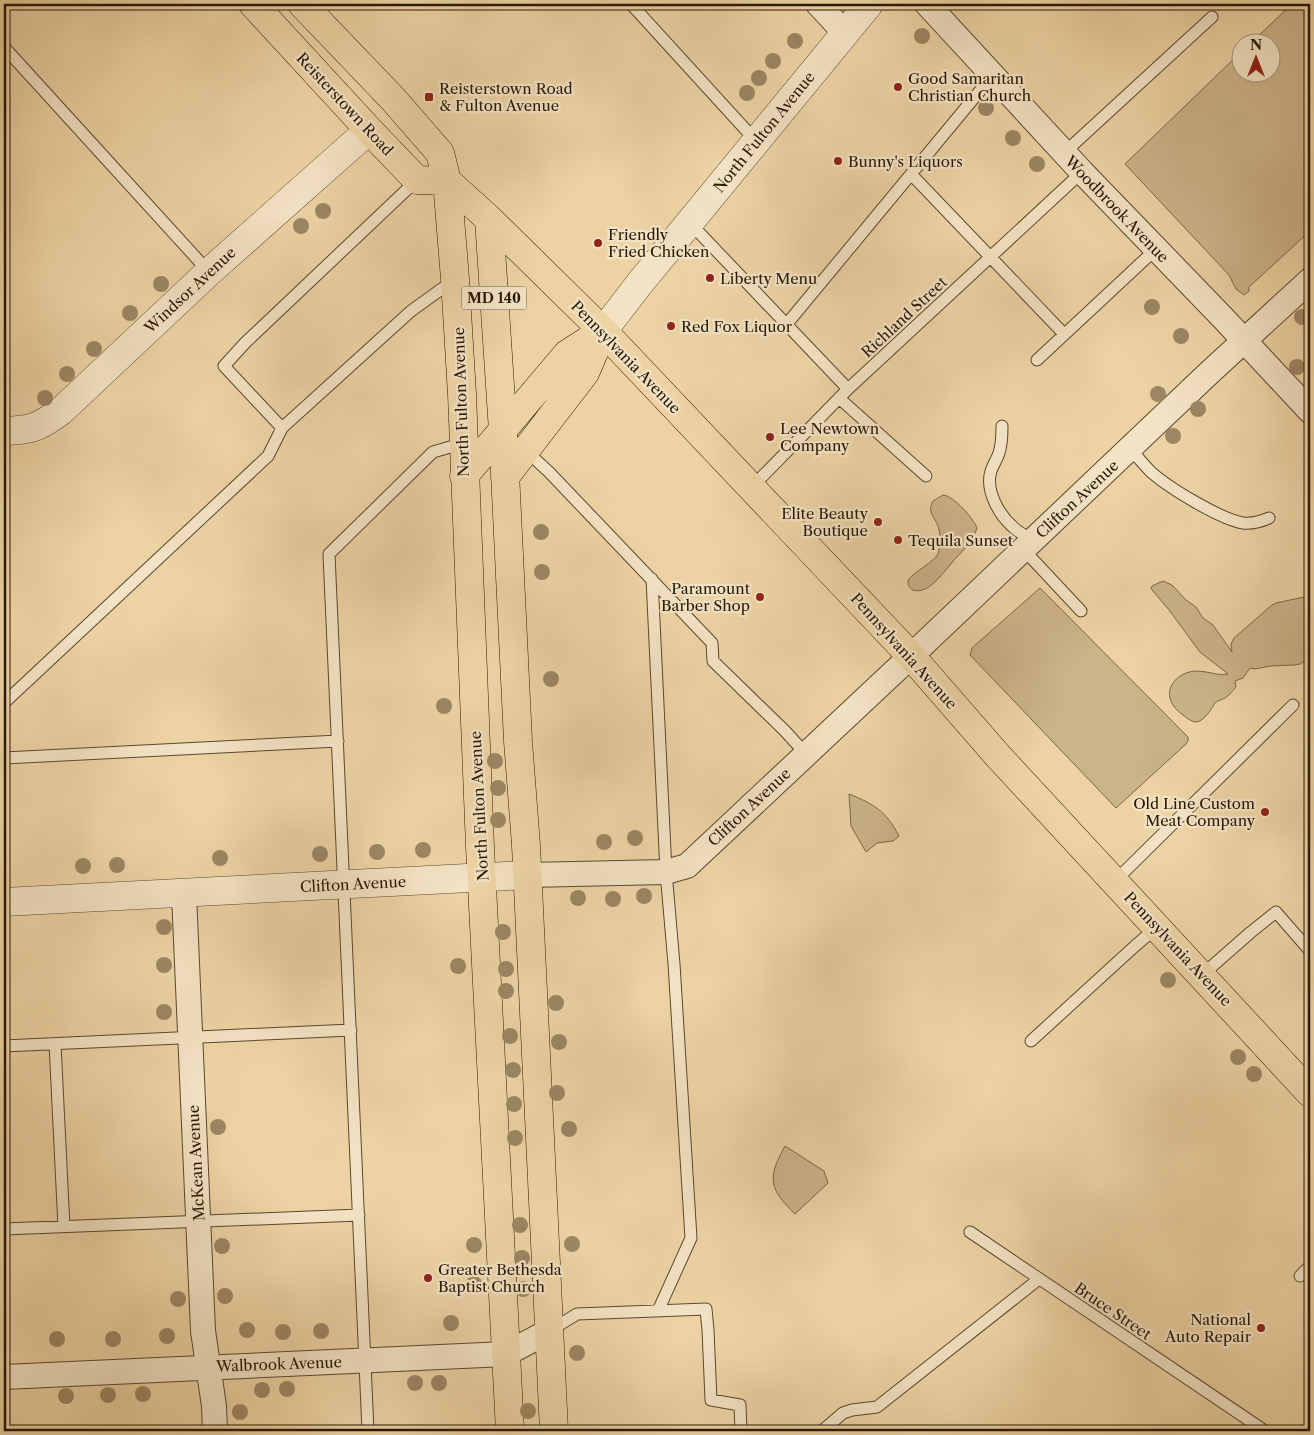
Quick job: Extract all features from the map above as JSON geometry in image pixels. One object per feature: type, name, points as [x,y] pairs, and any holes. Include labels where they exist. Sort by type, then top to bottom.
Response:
[{"type":"main road","name":"Reisterstown Road","points":[[253,4],[368,130],[417,180]]},
{"type":"main road","points":[[308,10],[393,99],[440,153],[447,181],[489,219]]},
{"type":"main road","points":[[417,180],[447,181]]},
{"type":"main road","name":"North Fulton Avenue","points":[[447,181],[455,279],[479,438],[505,477],[518,741],[526,845],[554,1431]]},
{"type":"main road","name":"North Fulton Avenue","points":[[489,219],[479,438],[464,476],[510,1431]]},
{"type":"main road","name":"Pennsylvania Avenue","points":[[489,219],[603,331],[911,656],[998,756],[1310,1092]]},
{"type":"main road","points":[[464,476],[479,438],[567,354],[603,331]]},
{"type":"main road","points":[[505,477],[584,373],[603,331]]},
{"type":"street","points":[[818,4],[845,33]]},
{"type":"street","name":"North Fulton Avenue","points":[[603,331],[869,4]]},
{"type":"street","name":"Woodbrook Avenue","points":[[927,4],[1064,153],[1310,411]]},
{"type":"street","name":"Windsor Avenue","points":[[4,431],[25,430],[43,424],[60,411],[209,272],[368,130]]},
{"type":"street","name":"Clifton Avenue","points":[[4,902],[482,877],[666,872],[687,866],[1244,340],[1310,280]]},
{"type":"street","name":"McKean Avenue","points":[[184,894],[203,1331],[214,1406],[215,1431]]},
{"type":"street","name":"Walbrook Avenue","points":[[4,1377],[506,1354],[549,1331]]},
{"type":"lane","points":[[631,4],[756,142]]},
{"type":"lane","points":[[1064,153],[1212,17]]},
{"type":"lane","points":[[4,47],[209,272]]},
{"type":"lane","points":[[786,325],[993,75]]},
{"type":"lane","name":"Richland Street","points":[[751,488],[848,389],[1082,172]]},
{"type":"lane","points":[[910,174],[1064,334]]},
{"type":"lane","points":[[282,428],[224,366],[245,343],[417,180]]},
{"type":"lane","points":[[690,223],[848,389]]},
{"type":"lane","points":[[1037,360],[1156,249]]},
{"type":"lane","points":[[4,703],[268,456],[282,428],[411,311],[455,279]]},
{"type":"lane","points":[[839,398],[926,476]]},
{"type":"lane","points":[[1002,426],[1002,441],[999,453],[990,473],[990,488],[994,502],[1008,522],[1081,611]]},
{"type":"lane","points":[[368,1431],[330,554],[433,452],[479,438],[525,450],[549,472],[652,579],[712,644],[713,661],[806,754]]},
{"type":"lane","points":[[1130,449],[1150,471],[1164,482],[1224,518],[1243,523],[1258,523],[1269,518]]},
{"type":"lane","points":[[652,579],[666,872],[674,964],[691,1238],[658,1310]]},
{"type":"lane","points":[[1115,881],[1293,705]]},
{"type":"lane","points":[[4,758],[338,741]]},
{"type":"lane","points":[[1202,975],[1276,912],[1310,951]]},
{"type":"lane","points":[[1031,1041],[1157,927]]},
{"type":"lane","points":[[4,1046],[351,1030]]},
{"type":"lane","points":[[55,1044],[64,1227]]},
{"type":"lane","points":[[4,1229],[359,1215]]},
{"type":"lane","name":"Bruce Street","points":[[970,1232],[1264,1431]]},
{"type":"lane","points":[[1300,1276],[1310,1266]]},
{"type":"lane","points":[[822,1431],[843,1413],[877,1407],[1039,1279]]},
{"type":"lane","points":[[549,1331],[577,1314],[706,1309],[711,1400],[740,1405],[741,1431]]},
{"type":"shaded area","points":[[1292,4],[1310,4],[1310,231],[1249,287],[1249,291],[1244,295],[1236,289],[1229,275],[1125,164],[1232,61],[1232,82],[1282,82],[1282,32],[1263,32]]},
{"type":"shaded area","points":[[943,495],[952,499],[963,508],[977,528],[969,544],[934,583],[919,591],[913,590],[909,586],[908,580],[938,554],[940,533],[931,513],[931,505],[933,501]]},
{"type":"shaded area","points":[[1163,581],[1172,585],[1186,600],[1196,607],[1203,618],[1213,625],[1232,652],[1231,644],[1234,638],[1272,605],[1304,597],[1310,600],[1310,657],[1295,665],[1250,668],[1243,678],[1235,681],[1236,687],[1230,694],[1217,701],[1205,717],[1196,722],[1190,720],[1172,704],[1170,692],[1174,682],[1179,677],[1192,671],[1228,674],[1200,652],[1153,591],[1152,586]]},
{"type":"shaded area","points":[[1040,588],[1188,737],[1186,744],[1116,808],[970,655],[972,648]]},
{"type":"shaded area","points":[[849,794],[866,801],[884,814],[899,836],[893,841],[877,843],[866,852],[851,826]]},
{"type":"shaded area","points":[[785,1146],[824,1171],[828,1183],[795,1214],[780,1197],[774,1183],[775,1167]]},
{"type":"place","name":"Good Samaritan Christian Church","points":[[898,87]]},
{"type":"place","name":"Reisterstown Road & Fulton Avenue","points":[[429,97]]},
{"type":"place","name":"Bunny's Liquors","points":[[838,161]]},
{"type":"place","name":"Friendly Fried Chicken","points":[[598,243]]},
{"type":"place","name":"Liberty Menu","points":[[710,278]]},
{"type":"place","name":"Red Fox Liquor","points":[[671,326]]},
{"type":"place","name":"Lee Newtown Company","points":[[770,437]]},
{"type":"place","name":"Elite Beauty Boutique","points":[[878,522]]},
{"type":"place","name":"Tequila Sunset","points":[[898,540]]},
{"type":"place","name":"Paramount Barber Shop","points":[[760,597]]},
{"type":"place","name":"Old Line Custom Meat Company","points":[[1265,812]]},
{"type":"place","name":"Greater Bethesda Baptist Church","points":[[428,1278]]},
{"type":"place","name":"National Auto Repair","points":[[1261,1328]]}]
